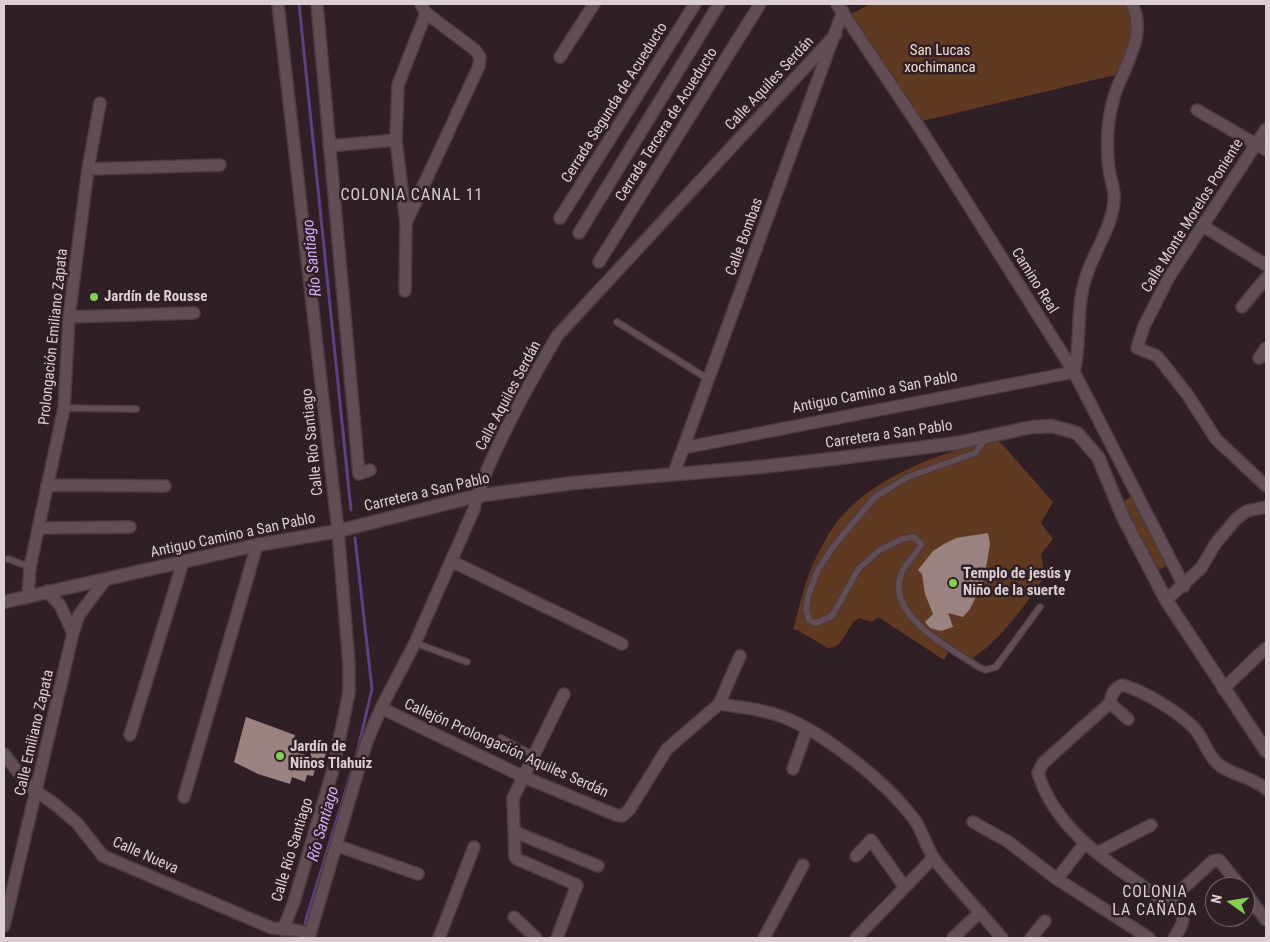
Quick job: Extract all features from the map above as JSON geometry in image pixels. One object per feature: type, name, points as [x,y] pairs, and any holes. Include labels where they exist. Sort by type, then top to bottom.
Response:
[{"type":"main road","name":"Carretera a San Pablo","points":[[338,531],[476,496],[573,483],[822,460],[957,442],[1052,426],[1077,433],[1098,456],[1123,517],[1166,600],[1223,689],[1266,751]]},
{"type":"main road","name":"Antiguo Camino a San Pablo","points":[[4,602],[257,545],[338,531]]},
{"type":"street","name":"Calle Río Santiago","points":[[278,4],[338,531],[348,655],[349,692],[331,775],[294,902],[280,932]]},
{"type":"street","points":[[317,4],[359,474],[370,470]]},
{"type":"street","points":[[560,57],[594,4]]},
{"type":"street","name":"Cerrada Segunda de Acueducto","points":[[560,218],[695,4]]},
{"type":"street","points":[[579,233],[719,4]]},
{"type":"street","name":"Cerrada Tercera de Acueducto","points":[[599,262],[760,4]]},
{"type":"street","points":[[1074,372],[1086,275],[1110,220],[1114,196],[1107,151],[1109,125],[1114,98],[1136,41],[1137,12],[1132,4]]},
{"type":"street","name":"Camino Real","points":[[840,7],[913,117],[1074,372],[1184,586]]},
{"type":"street","name":"Calle Bombas","points":[[674,473],[836,34],[840,7]]},
{"type":"street","points":[[405,292],[406,223],[396,140],[398,85],[424,8],[480,56],[479,66],[406,223]]},
{"type":"street","name":"Calle Aquiles Serdán","points":[[309,935],[338,846],[366,744],[381,708],[415,643],[474,509],[476,496],[530,382],[558,336],[836,34]]},
{"type":"street","name":"Prolongación Emiliano Zapata","points":[[28,596],[30,568],[64,408],[69,317],[88,169],[100,103]]},
{"type":"street","points":[[1197,110],[1261,146]]},
{"type":"street","name":"Calle Monte Morelos Poniente","points":[[1266,129],[1261,146],[1169,277],[1144,326],[1137,348],[1157,356],[1170,376],[1187,394],[1216,439],[1266,486]]},
{"type":"street","points":[[329,146],[396,140]]},
{"type":"street","points":[[88,169],[220,165]]},
{"type":"street","points":[[1203,226],[1266,265]]},
{"type":"street","points":[[1242,307],[1266,278]]},
{"type":"street","points":[[69,317],[194,313]]},
{"type":"street","points":[[1258,358],[1266,348]]},
{"type":"street","name":"Antiguo Camino a San Pablo","points":[[682,448],[1074,372]]},
{"type":"street","points":[[47,485],[165,486]]},
{"type":"street","points":[[1166,600],[1184,586],[1201,568],[1216,543],[1236,518],[1247,511],[1266,508]]},
{"type":"street","points":[[38,528],[130,527]]},
{"type":"street","points":[[184,797],[257,545]]},
{"type":"street","points":[[451,560],[622,644]]},
{"type":"street","points":[[130,735],[183,562]]},
{"type":"street","name":"Calle Emiliano Zapata","points":[[4,926],[73,633],[79,615],[106,580]]},
{"type":"street","points":[[47,591],[60,605],[73,633]]},
{"type":"street","points":[[1223,689],[1266,648]]},
{"type":"street","points":[[740,656],[719,704],[762,711],[783,717],[807,729],[861,766],[898,800],[918,826],[933,858],[1002,938]]},
{"type":"street","points":[[1174,938],[1184,922],[1182,914],[1097,853],[1068,828],[1048,796],[1038,772],[1043,763],[1110,703],[1112,693],[1116,687],[1122,685],[1141,692],[1184,719],[1194,729],[1211,757],[1220,766],[1259,782],[1266,789]]},
{"type":"street","points":[[556,938],[578,884],[515,857],[514,798],[564,694]]},
{"type":"street","points":[[1110,703],[1128,719]]},
{"type":"street","name":"Callejón Prolongación Aquiles Serdán","points":[[381,708],[524,777],[622,816],[629,810],[667,749],[719,704]]},
{"type":"street","points":[[792,769],[807,729]]},
{"type":"street","name":"Calle Nueva","points":[[4,754],[28,785],[37,790],[76,823],[104,856],[280,932],[322,938]]},
{"type":"street","points":[[973,822],[1007,841],[1058,879],[1149,938]]},
{"type":"street","points":[[1097,853],[1151,825]]},
{"type":"street","points":[[515,832],[598,866]]},
{"type":"street","points":[[856,856],[871,840],[904,886]]},
{"type":"street","points":[[1058,879],[1084,843]]},
{"type":"street","points":[[338,846],[418,874]]},
{"type":"street","points":[[439,938],[474,847]]},
{"type":"street","points":[[856,938],[933,858]]},
{"type":"street","points":[[1167,903],[1213,861],[1219,860],[1233,877]]},
{"type":"street","points":[[764,938],[803,865]]},
{"type":"street","points":[[1255,905],[1266,920]]},
{"type":"street","points":[[954,938],[980,912]]},
{"type":"street","points":[[514,917],[536,938]]},
{"type":"street","points":[[1031,938],[1045,921]]},
{"type":"lane","points":[[617,322],[708,379]]},
{"type":"lane","points":[[64,408],[136,409]]},
{"type":"lane","points":[[988,436],[975,453],[908,477],[875,497],[832,548],[818,570],[808,596],[806,611],[809,620],[816,623],[832,616],[859,568],[880,550],[902,539],[914,538],[921,544],[917,555],[903,569],[899,590],[903,604],[915,623],[977,666],[985,670],[996,668],[1040,607]]},
{"type":"lane","points":[[8,559],[30,568]]},
{"type":"lane","points":[[415,643],[467,662]]},
{"type":"lane","points":[[501,738],[535,756]]},
{"type":"green space","name":"San Lucas xochimanca","points":[[870,4],[1129,4],[1134,21],[1134,30],[1130,48],[1119,74],[914,123],[846,17]]},
{"type":"green space","points":[[995,440],[1002,444],[1053,502],[1041,523],[1053,539],[1041,554],[1045,576],[1020,611],[992,643],[969,661],[950,649],[944,660],[878,617],[872,622],[859,618],[854,621],[842,640],[834,647],[828,648],[797,630],[793,630],[804,588],[825,540],[840,518],[855,503],[873,489],[911,467],[953,451]]},
{"type":"green space","points":[[1133,495],[1169,564],[1159,570],[1123,502]]},
{"type":"building","name":"Templo de jesús y Niño de la suerte","points":[[988,533],[990,544],[984,580],[970,609],[963,617],[948,613],[953,627],[941,631],[930,628],[925,622],[933,614],[925,594],[922,574],[918,570],[933,551],[944,544],[956,538]]},
{"type":"building","name":"Jardín de Niños Tlahuiz","points":[[246,717],[295,735],[291,751],[310,756],[314,744],[327,750],[323,762],[318,760],[313,776],[307,775],[305,782],[292,777],[290,784],[258,774],[234,762]]},
{"type":"waterway","name":"Río Santiago","points":[[299,4],[351,510]]},
{"type":"waterway","name":"Río Santiago","points":[[303,938],[306,920],[356,757],[372,689],[355,538]]},
{"type":"place","name":"Jardín de Rousse","points":[[94,297]]},
{"type":"place","name":"Templo de jesús y Niño de la suerte","points":[[953,583]]},
{"type":"place","name":"Jardín de Niños Tlahuiz","points":[[280,756]]},
{"type":"district","name":"COLONIA CANAL 11","points":[[412,196]]},
{"type":"district","name":"COLONIA LA CAÑADA","points":[[1155,902]]}]
